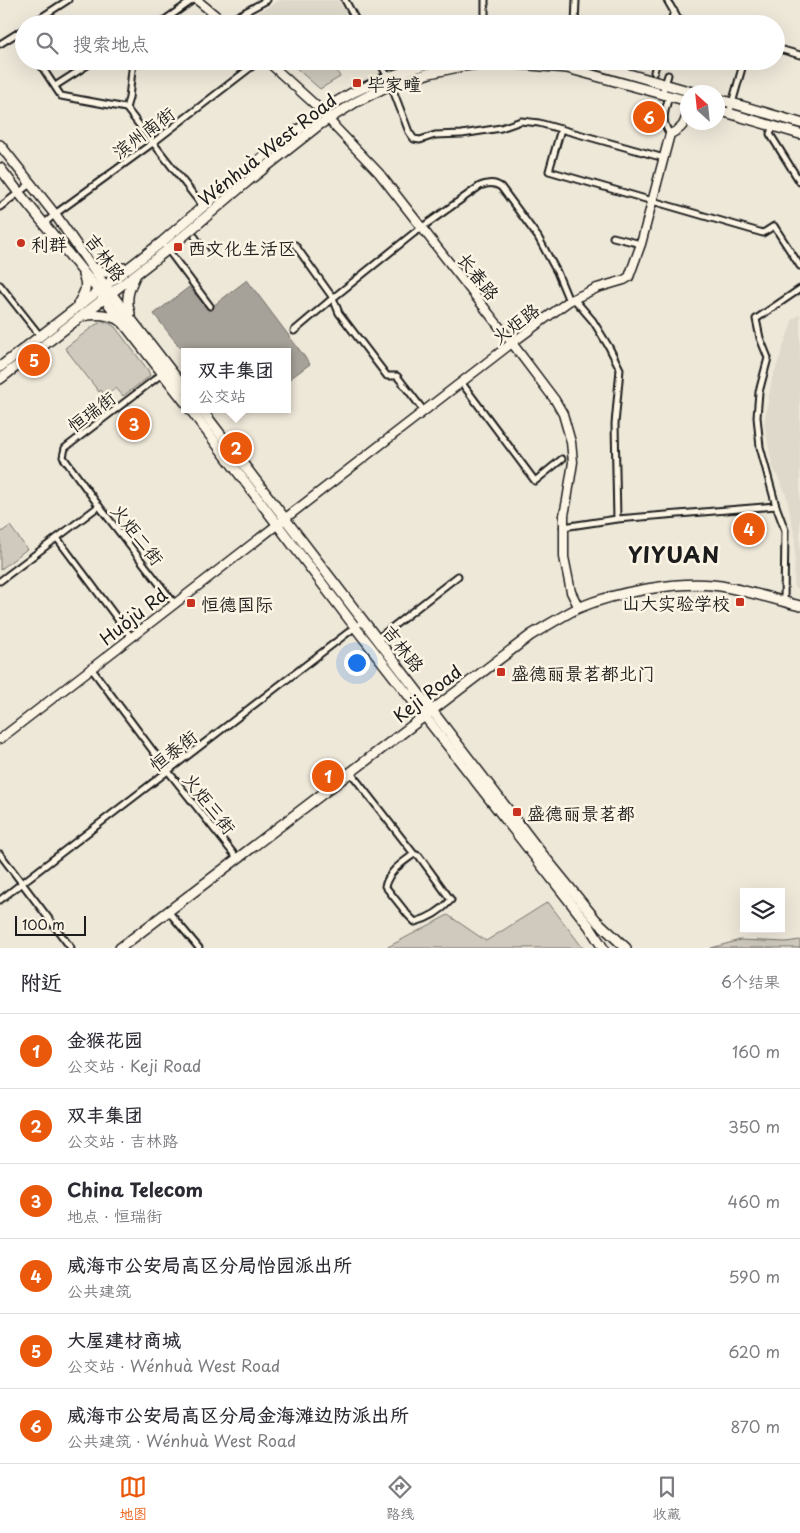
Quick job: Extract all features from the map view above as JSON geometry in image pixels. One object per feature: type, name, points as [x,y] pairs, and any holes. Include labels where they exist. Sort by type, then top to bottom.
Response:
[{"type":"main road","points":[[197,0],[215,15]]},
{"type":"main road","name":"长春路","points":[[278,70],[322,111],[379,173],[512,343],[555,400],[563,414],[568,429],[573,462],[564,515],[564,557],[571,592],[578,608]]},
{"type":"main road","name":"Wénhuà West Road","points":[[0,379],[43,340],[164,246],[209,214],[328,119],[390,81],[415,70]]},
{"type":"main road","name":"Wénhuà West Road","points":[[164,246],[203,206],[322,111],[352,93],[390,81],[441,70]]},
{"type":"main road","name":"Wénhuà West Road","points":[[589,70],[665,92],[680,92]]},
{"type":"main road","name":"Wénhuà West Road","points":[[607,70],[680,98]]},
{"type":"main road","points":[[725,101],[800,123]]},
{"type":"main road","points":[[725,113],[800,134]]},
{"type":"main road","points":[[670,134],[680,129]]},
{"type":"main road","name":"火炬路","points":[[282,522],[461,382],[572,300],[597,288],[629,277],[641,244],[670,134]]},
{"type":"main road","name":"吉林路","points":[[0,146],[54,214],[90,264],[105,292]]},
{"type":"main road","name":"吉林路","points":[[0,168],[81,270],[105,292],[166,371],[181,395]]},
{"type":"main road","points":[[81,270],[86,280],[86,288],[78,313],[104,314],[127,320],[127,297],[133,270],[100,273],[90,264]]},
{"type":"main road","name":"Wénhuà West Road","points":[[0,368],[43,340]]},
{"type":"main road","name":"吉林路","points":[[166,371],[181,385]]},
{"type":"main road","name":"吉林路","points":[[193,413],[282,522]]},
{"type":"main road","name":"吉林路","points":[[204,413],[282,522],[589,926],[603,948]]},
{"type":"main road","name":"Huǒjù Rd","points":[[0,739],[131,636],[282,522]]},
{"type":"main road","name":"Keji Road","points":[[120,948],[531,635],[578,608],[612,597],[647,589],[690,585],[720,586],[800,606]]},
{"type":"main road","name":"吉林路","points":[[359,624],[376,639],[428,713],[596,920],[626,948]]},
{"type":"street","points":[[45,15],[68,0]]},
{"type":"street","points":[[172,15],[193,0]]},
{"type":"street","points":[[240,15],[267,0]]},
{"type":"street","points":[[345,0],[353,15]]},
{"type":"street","points":[[484,0],[485,15]]},
{"type":"street","points":[[576,0],[576,15]]},
{"type":"street","points":[[667,0],[676,15]]},
{"type":"street","points":[[673,15],[674,11]]},
{"type":"street","points":[[0,44],[15,34]]},
{"type":"street","points":[[785,51],[800,55]]},
{"type":"street","points":[[44,70],[61,96],[126,108],[209,214]]},
{"type":"street","points":[[55,86],[80,70]]},
{"type":"street","points":[[126,108],[132,70]]},
{"type":"street","name":"滨州南街","points":[[44,224],[54,214],[154,142],[246,70]]},
{"type":"street","points":[[384,70],[409,132],[414,139],[420,140],[435,135],[462,134],[501,128],[521,121],[539,123],[664,158]]},
{"type":"street","points":[[729,114],[741,70]]},
{"type":"street","points":[[668,75],[664,118],[665,126],[670,134]]},
{"type":"street","points":[[773,126],[770,134],[800,182]]},
{"type":"street","points":[[561,129],[549,171],[763,234],[774,226],[800,266]]},
{"type":"street","points":[[294,331],[414,233],[480,186],[488,183],[497,184],[538,237],[572,300],[593,322],[620,369],[616,412],[617,519]]},
{"type":"street","points":[[0,207],[30,184]]},
{"type":"street","points":[[195,237],[205,252]]},
{"type":"street","points":[[613,237],[641,244]]},
{"type":"street","points":[[295,245],[333,298],[339,313],[387,376],[397,376],[424,411]]},
{"type":"street","points":[[164,246],[210,306]]},
{"type":"street","points":[[0,286],[43,340]]},
{"type":"street","points":[[784,602],[785,530],[776,506],[760,447],[757,417],[759,392],[768,358],[760,338],[756,319],[800,289]]},
{"type":"street","name":"恒瑞街","points":[[99,506],[63,457],[65,448],[166,371]]},
{"type":"street","points":[[461,382],[535,481],[562,459]]},
{"type":"street","points":[[0,581],[99,506]]},
{"type":"street","name":"火炬二街","points":[[99,506],[174,603]]},
{"type":"street","points":[[563,527],[617,519],[776,506]]},
{"type":"street","points":[[57,538],[131,636]]},
{"type":"street","points":[[376,639],[458,576]]},
{"type":"street","name":"恒泰街","points":[[0,900],[359,624]]},
{"type":"street","name":"火炬三街","points":[[91,668],[168,771],[237,858]]},
{"type":"street","points":[[351,773],[414,854],[419,856],[451,900],[442,910],[415,922],[386,886],[388,878],[394,870],[414,854]]},
{"type":"street","points":[[0,854],[71,948]]},
{"type":"street","points":[[168,911],[199,948]]},
{"type":"shaded area","points":[[280,0],[338,0],[346,13],[342,15],[254,15]]},
{"type":"shaded area","points":[[298,70],[336,70],[340,77],[320,89]]},
{"type":"shaded area","points":[[247,280],[310,364],[291,378],[291,348],[181,349],[154,314],[189,287],[209,309]]},
{"type":"shaded area","points":[[800,314],[800,589],[794,587],[795,538],[786,494],[772,465],[764,423],[772,379],[793,319]]},
{"type":"shaded area","points":[[102,322],[109,323],[115,327],[148,370],[150,376],[123,396],[116,388],[105,396],[101,390],[99,392],[65,348],[95,325]]},
{"type":"shaded area","points":[[10,526],[27,549],[0,570],[0,533]]},
{"type":"shaded area","points":[[548,902],[583,948],[386,948],[448,915],[486,941]]},
{"type":"shaded area","points":[[740,940],[786,942],[800,940],[800,948],[711,948]]},
{"type":"place","name":"毕家疃","points":[[357,83]]},
{"type":"place","name":"威海市公安局高区分局金海滩边防派出所","points":[[649,117]]},
{"type":"place","name":"利群","points":[[21,243]]},
{"type":"place","name":"西文化生活区","points":[[178,247]]},
{"type":"place","name":"大屋建材商城","points":[[34,360]]},
{"type":"place","name":"China Telecom","points":[[134,424]]},
{"type":"place","name":"双丰集团","points":[[236,448]]},
{"type":"place","name":"威海市公安局高区分局怡园派出所","points":[[749,529]]},
{"type":"place","name":"山大实验学校","points":[[740,602]]},
{"type":"place","name":"恒德国际","points":[[191,603]]},
{"type":"place","name":"盛德丽景茗都北门","points":[[501,672]]},
{"type":"place","name":"金猴花园","points":[[328,776]]},
{"type":"place","name":"盛德丽景茗都","points":[[517,812]]},
{"type":"district","name":"YIYUAN","points":[[674,553]]}]
